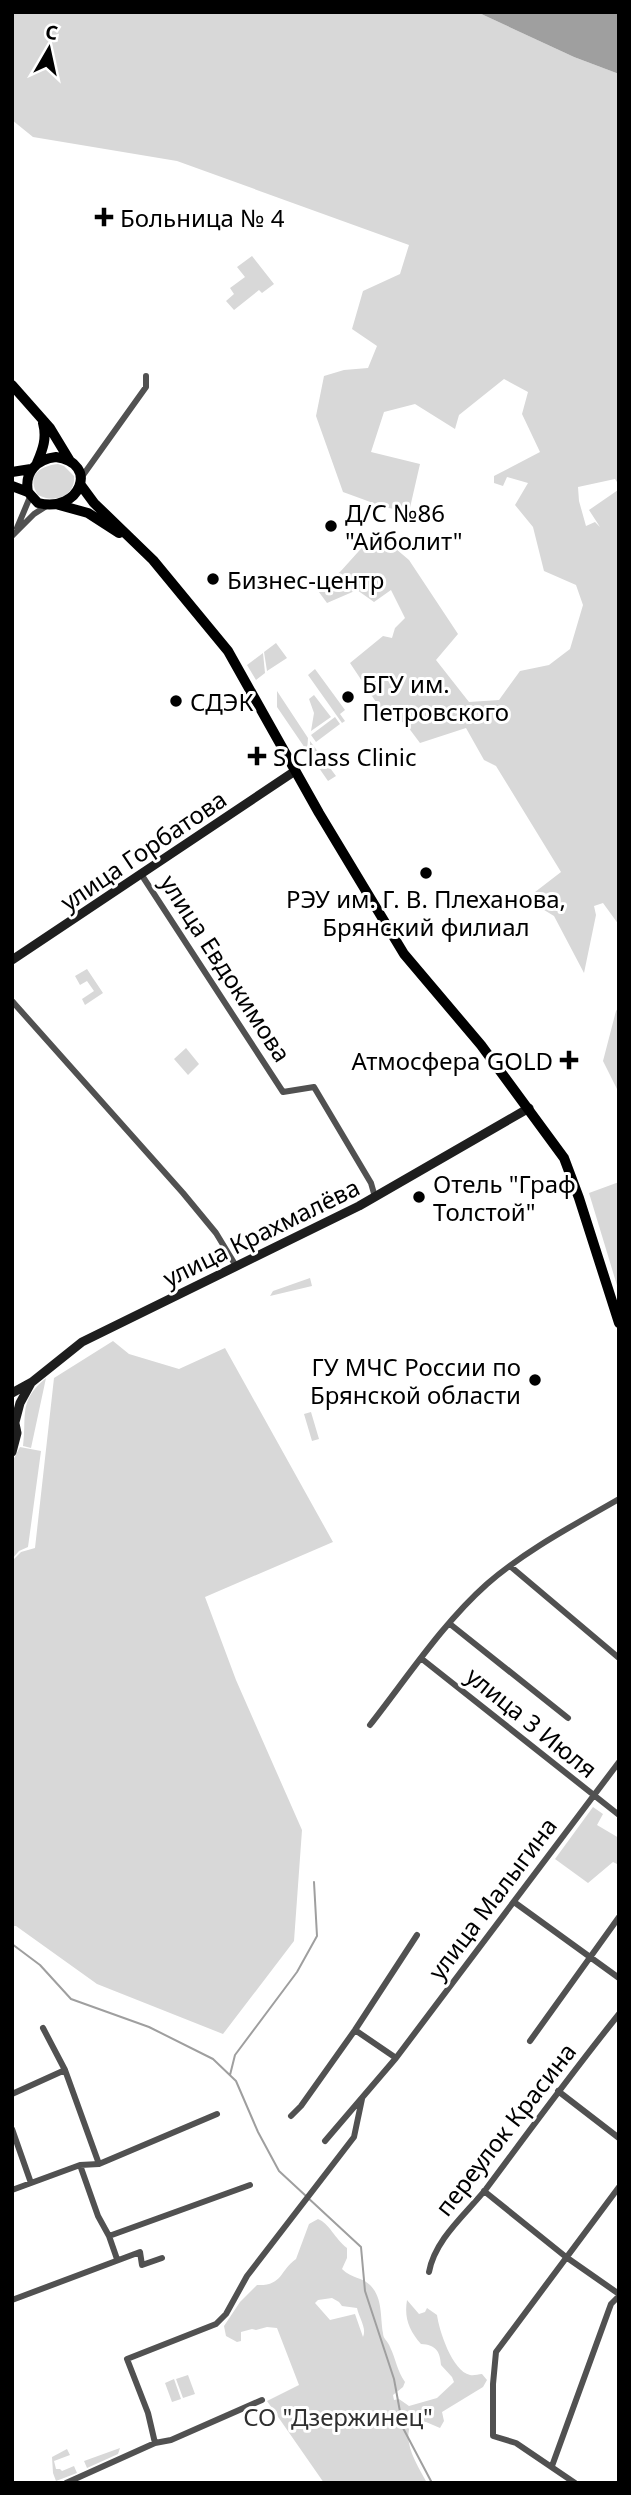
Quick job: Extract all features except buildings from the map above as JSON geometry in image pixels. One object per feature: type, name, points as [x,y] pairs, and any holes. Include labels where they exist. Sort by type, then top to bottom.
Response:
[{"type":"main road","points":[[12,385],[50,428],[73,463],[94,503],[153,560],[228,651],[295,771],[404,954],[443,998],[529,1108],[564,1158],[619,1324]]},
{"type":"main road","points":[[29,494],[27,477],[46,434],[39,416]]},
{"type":"main road","points":[[12,472],[56,457],[73,463]]},
{"type":"main road","points":[[59,505],[72,497],[81,481]]},
{"type":"main road","points":[[12,486],[29,494],[38,503],[59,505],[88,513],[123,536],[188,603]]},
{"type":"main road","name":"улица Горбатова","points":[[12,960],[295,771]]},
{"type":"main road","name":"улица Крахмалёва","points":[[12,1393],[32,1382],[82,1342],[375,1198],[529,1108]]},
{"type":"main road","points":[[12,1451],[16,1442],[14,1419],[32,1382]]},
{"type":"street","points":[[81,481],[146,387],[146,376]]},
{"type":"street","points":[[73,463],[94,459]]},
{"type":"street","points":[[12,536],[29,494]]},
{"type":"street","points":[[12,536],[34,513],[48,505]]},
{"type":"street","name":"улица Евдокимова","points":[[141,874],[283,1092],[314,1087],[371,1183],[375,1198]]},
{"type":"street","points":[[12,1001],[192,1204],[216,1233],[236,1266]]},
{"type":"street","points":[[369,1725],[450,1624],[485,1587],[510,1566],[619,1499]]},
{"type":"street","points":[[510,1566],[619,1658]]},
{"type":"street","points":[[450,1624],[568,1718]]},
{"type":"street","name":"улица 3 Июля","points":[[422,1659],[619,1815]]},
{"type":"street","name":"улица Малыгина","points":[[326,2141],[396,2058],[619,1762]]},
{"type":"street","points":[[514,1902],[619,1978]]},
{"type":"street","points":[[530,2041],[619,1917]]},
{"type":"street","name":"улица Малыгина","points":[[291,2116],[355,2030],[417,1935]]},
{"type":"street","name":"переулок Красина","points":[[429,2272],[438,2247],[619,2014]]},
{"type":"street","points":[[43,2028],[65,2070],[99,2164]]},
{"type":"street","points":[[355,2030],[396,2058]]},
{"type":"street","points":[[12,2094],[65,2070]]},
{"type":"street","points":[[558,2091],[619,2138]]},
{"type":"street","name":"улица Малыгина","points":[[155,2443],[148,2413],[127,2359],[216,2324],[226,2314],[247,2276],[354,2137],[363,2097]]},
{"type":"street","points":[[12,2190],[80,2165],[99,2164],[217,2114]]},
{"type":"street","points":[[12,2129],[31,2183]]},
{"type":"street","points":[[80,2165],[117,2259]]},
{"type":"street","points":[[109,2236],[250,2185]]},
{"type":"street","points":[[575,2483],[516,2443],[493,2436],[492,2384],[496,2351],[619,2187]]},
{"type":"street","points":[[484,2191],[619,2295],[611,2304],[552,2466]]},
{"type":"street","points":[[12,2300],[140,2252],[142,2266],[162,2258]]},
{"type":"street","points":[[66,2483],[262,2399]]},
{"type":"green space","points":[[12,12],[477,12],[574,57],[619,74],[619,485],[615,479],[578,487],[586,526],[595,522],[600,527],[589,510],[618,490],[619,492],[619,925],[603,903],[594,906],[596,915],[584,973],[554,916],[526,899],[561,872],[496,766],[484,760],[466,728],[420,743],[405,723],[386,717],[350,663],[383,636],[392,638],[395,628],[405,618],[391,590],[374,602],[357,590],[327,603],[316,588],[340,572],[376,532],[409,560],[458,634],[436,660],[469,702],[499,700],[520,671],[549,665],[570,649],[583,605],[576,585],[544,571],[533,527],[515,505],[528,483],[507,477],[503,486],[494,483],[494,476],[540,452],[522,414],[528,392],[504,379],[459,415],[455,429],[415,404],[384,412],[371,452],[420,464],[409,512],[384,507],[343,492],[316,416],[324,376],[344,370],[368,368],[377,346],[352,329],[363,291],[400,274],[409,245],[177,161],[33,137],[12,120]]},
{"type":"green space","points":[[252,256],[274,284],[262,293],[259,290],[234,310],[226,301],[234,294],[230,288],[245,277],[237,267]]},
{"type":"green space","points":[[58,464],[74,476],[72,489],[57,498],[38,495],[33,482],[36,473],[45,467]]},
{"type":"green space","points":[[276,643],[287,658],[267,671],[264,652]]},
{"type":"green space","points":[[263,653],[265,673],[256,680],[247,665]]},
{"type":"green space","points":[[315,669],[345,710],[340,714],[345,721],[342,723],[308,675]]},
{"type":"green space","points":[[277,691],[308,738],[307,751],[277,707]]},
{"type":"green space","points":[[314,695],[331,717],[311,731],[314,713],[309,699]]},
{"type":"green space","points":[[335,717],[340,724],[316,742],[311,735]]},
{"type":"green space","points":[[310,741],[336,776],[328,781],[310,755]]},
{"type":"green space","points":[[87,969],[103,993],[85,1005],[82,999],[94,991],[87,981],[80,985],[75,976]]},
{"type":"green space","points":[[619,1007],[619,1099],[618,1091],[603,1061]]},
{"type":"green space","points":[[186,1048],[199,1064],[188,1075],[174,1059]]},
{"type":"green space","points":[[619,1182],[619,1292],[589,1193]]},
{"type":"green space","points":[[310,1278],[312,1286],[270,1296],[273,1291]]},
{"type":"green space","points":[[113,1341],[129,1354],[179,1369],[225,1348],[333,1542],[205,1597],[236,1680],[302,1830],[294,1941],[223,2034],[97,1984],[16,1926],[12,1926],[12,1561],[21,1552],[35,1548],[54,1378]]},
{"type":"green space","points":[[46,1378],[31,1448],[23,1446],[27,1401]]},
{"type":"green space","points":[[311,1412],[319,1439],[312,1441],[304,1414]]},
{"type":"green space","points":[[20,1447],[41,1451],[28,1547],[19,1551],[12,1559],[12,1462]]},
{"type":"green space","points":[[593,1807],[603,1814],[597,1825],[619,1838],[619,1865],[613,1862],[588,1883],[555,1859]]},
{"type":"green space","name":"СО \"Дзержинец\"","points":[[318,2219],[325,2224],[347,2248],[347,2258],[342,2269],[367,2282],[377,2296],[383,2335],[405,2382],[393,2395],[394,2400],[399,2399],[409,2406],[437,2398],[454,2382],[441,2365],[436,2350],[421,2344],[413,2334],[408,2324],[407,2300],[419,2314],[427,2308],[437,2315],[440,2330],[452,2358],[463,2372],[470,2375],[482,2374],[487,2380],[483,2387],[442,2412],[444,2421],[440,2428],[426,2422],[411,2424],[408,2439],[410,2447],[427,2483],[324,2483],[267,2401],[299,2385],[277,2328],[241,2332],[241,2341],[237,2342],[226,2336],[224,2326],[240,2302],[257,2285],[276,2280],[296,2259],[309,2224]],"holes":[[[332,2298],[342,2306],[357,2308],[363,2337],[355,2314],[330,2320],[315,2303]]]},
{"type":"green space","points":[[188,2375],[195,2394],[183,2398],[176,2379]]},
{"type":"green space","points":[[174,2379],[181,2399],[172,2402],[165,2383]]},
{"type":"green space","points":[[120,2448],[118,2454],[87,2468],[84,2461]]},
{"type":"green space","points":[[67,2449],[70,2455],[54,2461],[56,2469],[62,2471],[74,2466],[77,2473],[56,2481],[52,2457]]},
{"type":"shaded area","points":[[477,12],[619,12],[619,74],[574,57]]},
{"type":"waterway","points":[[230,2075],[235,2055],[297,1972],[317,1936],[314,1882]]},
{"type":"waterway","points":[[12,1944],[40,1965],[71,1999],[149,2027],[213,2059],[236,2081],[258,2132],[279,2171],[361,2247],[365,2291],[394,2379],[403,2428],[432,2483]]},
{"type":"place","name":"Больница № 4","points":[[104,217]]},
{"type":"place","name":"Д/С №86 \"Айболит\"","points":[[331,526]]},
{"type":"place","name":"Бизнес-центр","points":[[213,579]]},
{"type":"place","name":"БГУ им. Петровского","points":[[348,697]]},
{"type":"place","name":"СДЭК","points":[[176,701]]},
{"type":"place","name":"S Class Clinic","points":[[257,756]]},
{"type":"place","name":"РЭУ им. Г. В. Плеханова, Брянский филиал","points":[[426,873]]},
{"type":"place","name":"Атмосфера GOLD","points":[[569,1060]]},
{"type":"place","name":"Отель \"Граф Толстой\"","points":[[419,1197]]},
{"type":"place","name":"ГУ МЧС России по Брянской области","points":[[535,1380]]}]
